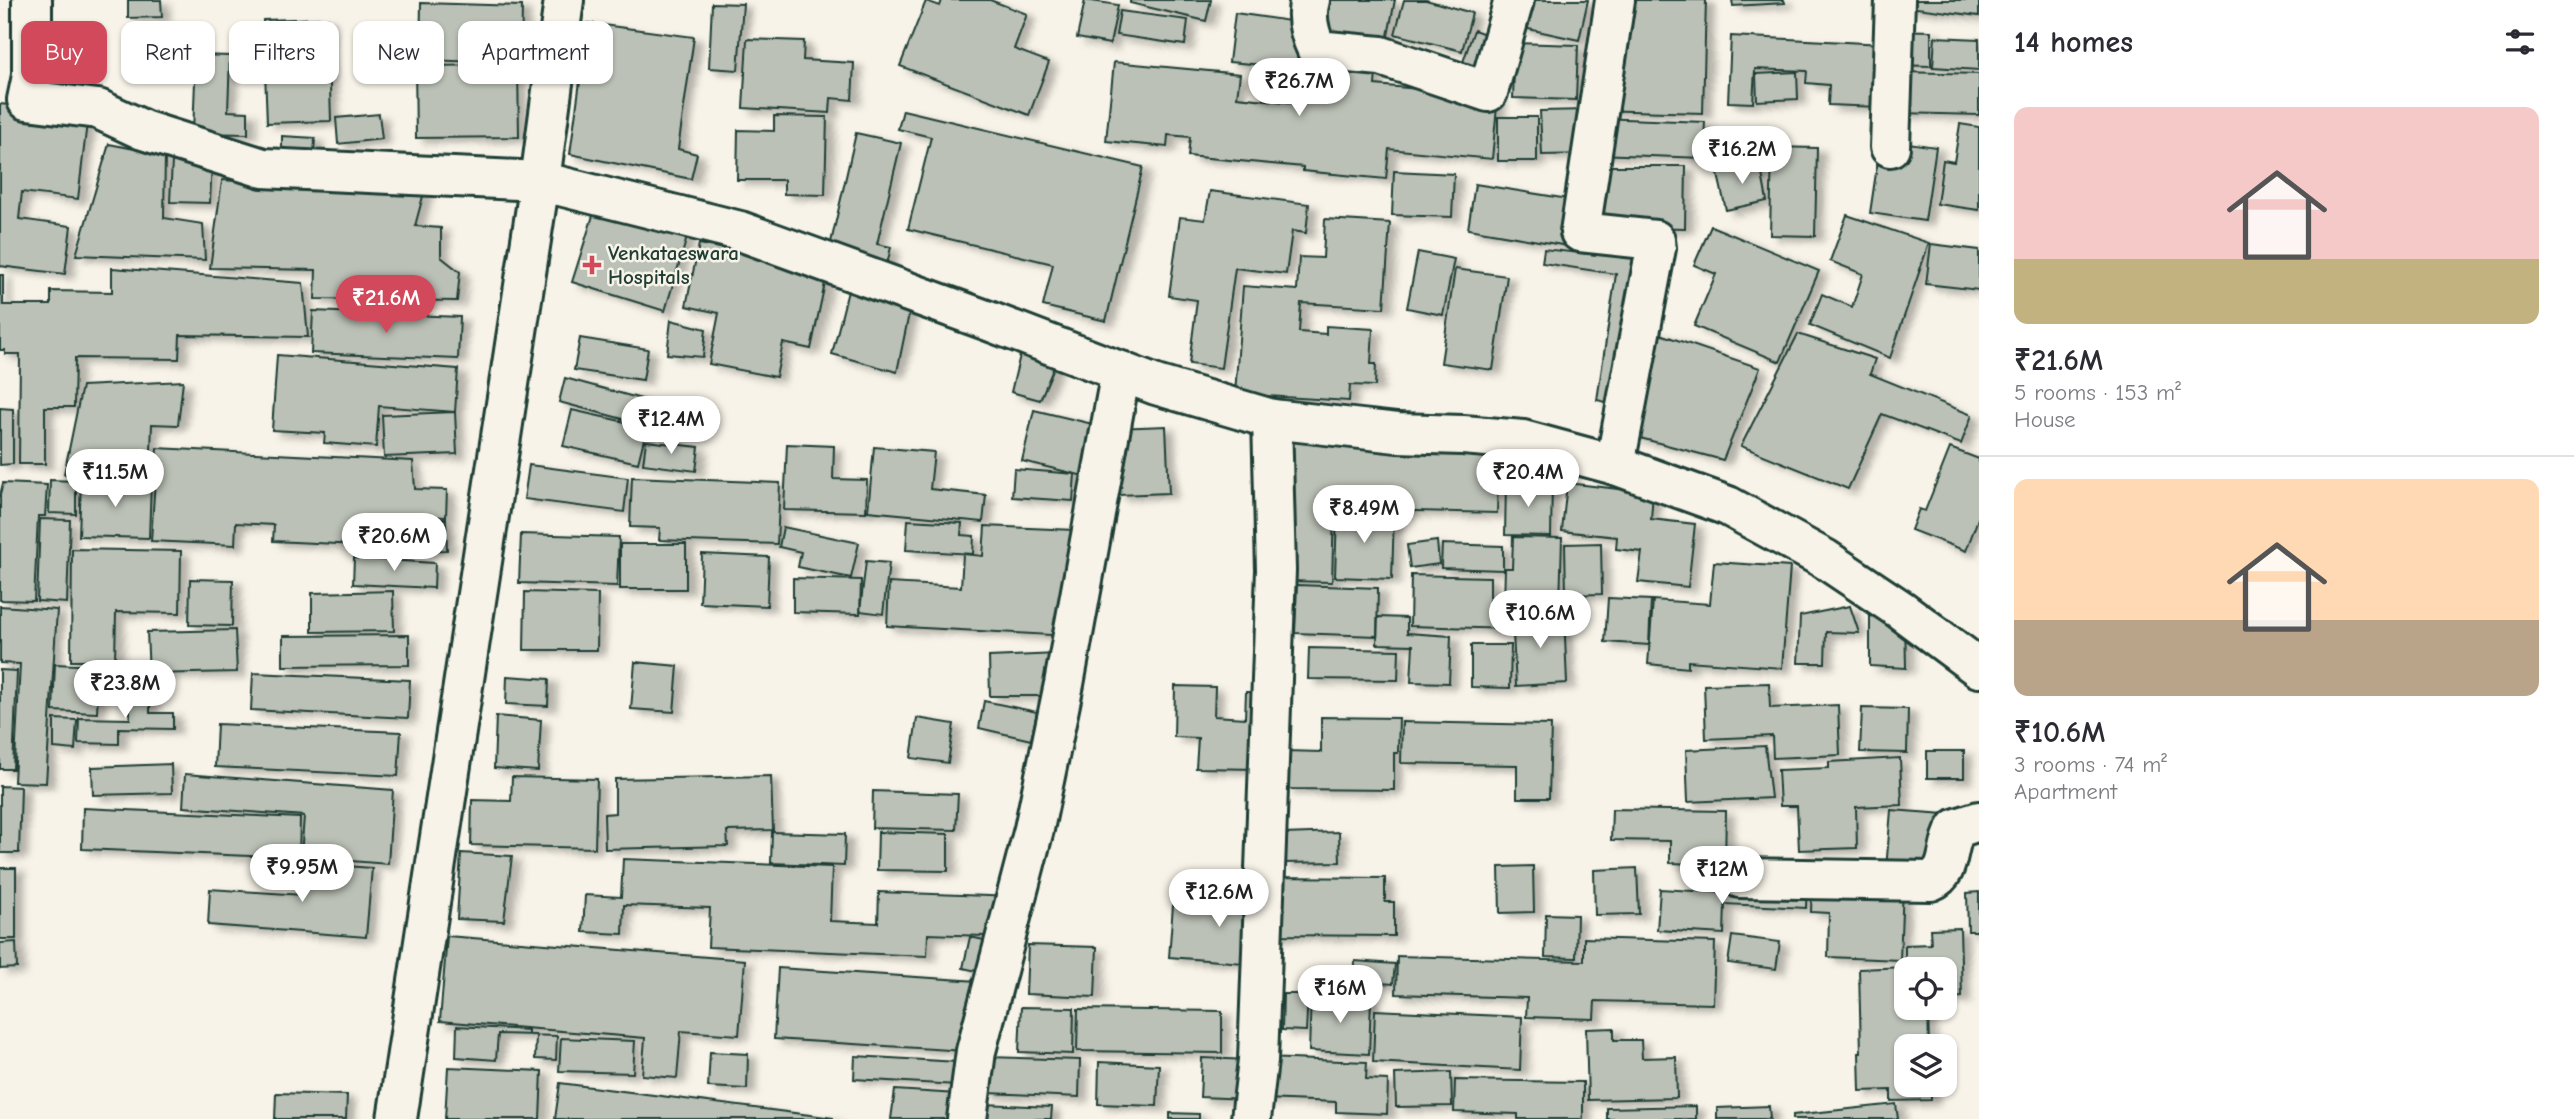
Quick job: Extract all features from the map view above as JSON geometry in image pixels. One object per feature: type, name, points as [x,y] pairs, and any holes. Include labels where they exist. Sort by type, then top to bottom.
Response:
[{"type":"street","points":[[14,98],[32,76],[32,0]]},
{"type":"street","points":[[397,1119],[540,181],[564,0]]},
{"type":"street","points":[[1310,0],[1309,28],[1317,50],[1381,56],[1488,92],[1514,0]]},
{"type":"street","points":[[1615,0],[1580,232],[1655,240],[1656,248],[1615,465]]},
{"type":"street","points":[[1890,146],[1895,0]]},
{"type":"street","points":[[14,98],[99,109],[143,131],[263,167],[540,181],[740,230],[1156,385],[1272,419],[1397,433],[1523,440],[1615,465],[1728,506],[1825,559],[1979,668]]},
{"type":"street","points":[[967,1119],[976,1051],[1034,829],[1064,684],[1121,372]]},
{"type":"street","points":[[1251,1119],[1258,1060],[1276,583],[1272,419]]},
{"type":"street","points":[[1740,878],[1931,881],[1944,872],[1949,845],[1958,828],[1979,821]]},
{"type":"building","points":[[128,0],[161,0],[162,17],[128,18]]},
{"type":"building","points":[[942,0],[990,0],[1027,14],[1014,49],[1049,62],[1029,115],[900,66],[926,1],[940,6]]},
{"type":"building","points":[[1085,0],[1118,5],[1110,44],[1077,38]]},
{"type":"building","points":[[1130,0],[1211,0],[1206,21],[1130,3]]},
{"type":"building","points":[[1326,0],[1395,0],[1385,51],[1319,40]]},
{"type":"building","points":[[1404,0],[1426,0],[1472,13],[1462,51],[1395,34]]},
{"type":"building","points":[[1525,0],[1588,0],[1579,40],[1519,27]]},
{"type":"building","points":[[1598,0],[1706,0],[1703,113],[1595,110]]},
{"type":"building","points":[[1732,0],[1784,0],[1785,3],[1733,6]]},
{"type":"building","points":[[1894,0],[1979,0],[1979,16],[1893,5]]},
{"type":"building","points":[[421,3],[522,6],[522,21],[458,21],[458,61],[444,61],[444,21],[421,21]]},
{"type":"building","points":[[712,3],[743,4],[738,70],[709,68]]},
{"type":"building","points":[[1120,11],[1188,20],[1185,45],[1116,35]]},
{"type":"building","points":[[1235,13],[1304,23],[1300,68],[1229,62]]},
{"type":"building","points":[[328,18],[328,21],[263,21]]},
{"type":"building","points":[[613,26],[694,37],[678,149],[697,154],[691,179],[570,154],[580,84],[613,84]]},
{"type":"building","points":[[1474,30],[1499,39],[1487,74],[1462,65]]},
{"type":"building","points":[[1892,30],[1931,31],[1931,66],[1891,65]]},
{"type":"building","points":[[1731,36],[1883,44],[1879,107],[1828,105],[1829,85],[1806,83],[1807,71],[1755,69],[1753,103],[1728,102]]},
{"type":"building","points":[[1935,37],[1979,39],[1979,70],[1933,67]]},
{"type":"building","points":[[747,39],[804,41],[803,60],[854,63],[852,100],[831,98],[830,113],[743,108]]},
{"type":"building","points":[[1515,43],[1578,45],[1576,100],[1513,98]]},
{"type":"building","points":[[1310,55],[1377,61],[1375,85],[1498,96],[1492,159],[1389,149],[1386,179],[1303,171],[1303,167],[1188,156],[1190,137],[1168,135],[1167,147],[1106,141],[1114,62],[1240,74],[1237,97],[1305,104]]},
{"type":"building","points":[[215,56],[229,56],[228,111],[248,112],[248,134],[193,133],[195,84],[215,84]]},
{"type":"building","points":[[444,66],[458,66],[458,84],[518,84],[519,137],[416,138],[415,84],[444,84]]},
{"type":"building","points":[[1797,72],[1798,99],[1757,101],[1756,74]]},
{"type":"building","points":[[1902,72],[1979,74],[1979,115],[1901,113]]},
{"type":"building","points":[[265,84],[330,84],[331,121],[267,123]]},
{"type":"building","points":[[0,104],[88,114],[78,199],[22,192],[19,219],[71,226],[65,274],[0,266]]},
{"type":"building","points":[[903,110],[1143,167],[1106,321],[1043,306],[1053,264],[908,229],[931,137],[898,129]]},
{"type":"building","points":[[1588,110],[1590,154],[1542,155],[1540,111]]},
{"type":"building","points":[[379,114],[382,139],[338,144],[336,118]]},
{"type":"building","points":[[774,116],[827,117],[825,195],[784,194],[784,180],[737,180],[738,130],[774,131]]},
{"type":"building","points":[[1498,117],[1537,117],[1537,161],[1498,161]]},
{"type":"building","points":[[1598,118],[1705,122],[1703,158],[1597,154]]},
{"type":"building","points":[[1960,124],[1979,127],[1979,210],[1937,204],[1943,160],[1954,162]]},
{"type":"building","points":[[856,133],[901,143],[877,244],[891,247],[885,274],[827,260]]},
{"type":"building","points":[[282,136],[315,138],[314,155],[282,154]]},
{"type":"building","points":[[1881,139],[1936,147],[1925,221],[1870,213]]},
{"type":"building","points":[[109,144],[165,155],[164,218],[203,224],[205,260],[76,255]]},
{"type":"building","points":[[1772,147],[1817,148],[1815,236],[1770,235]]},
{"type":"building","points":[[172,160],[212,161],[210,203],[170,202]]},
{"type":"building","points":[[1760,163],[1767,201],[1726,210],[1717,170]]},
{"type":"building","points":[[1596,166],[1686,166],[1685,228],[1594,226]]},
{"type":"building","points":[[1394,171],[1454,174],[1452,217],[1392,215]]},
{"type":"building","points":[[222,180],[315,187],[426,185],[415,226],[441,228],[441,257],[460,272],[457,301],[315,299],[316,270],[210,268]]},
{"type":"building","points":[[1475,184],[1581,201],[1574,247],[1468,229]]},
{"type":"building","points":[[1210,191],[1309,204],[1306,233],[1292,231],[1286,274],[1235,268],[1221,368],[1189,364],[1197,300],[1169,296],[1180,217],[1205,220]]},
{"type":"building","points":[[596,206],[688,234],[665,311],[572,282]]},
{"type":"building","points":[[1847,215],[1929,243],[1890,358],[1810,325],[1822,294],[1852,307],[1863,274],[1830,261]]},
{"type":"building","points":[[1325,219],[1390,223],[1384,308],[1301,303],[1299,332],[1326,334],[1326,326],[1373,329],[1371,364],[1376,364],[1375,386],[1350,385],[1349,401],[1235,394],[1243,286],[1297,290],[1299,257],[1323,258]]},
{"type":"building","points":[[1711,226],[1819,271],[1780,362],[1694,326],[1716,274],[1694,265]]},
{"type":"building","points":[[1590,240],[1648,247],[1623,406],[1597,400],[1616,274],[1542,263],[1544,249],[1588,254]]},
{"type":"building","points":[[699,244],[828,269],[811,349],[783,343],[776,377],[709,364],[719,313],[686,306]]},
{"type":"building","points":[[1931,244],[1979,250],[1979,290],[1926,284]]},
{"type":"building","points":[[1418,252],[1454,259],[1443,315],[1407,308]]},
{"type":"building","points":[[112,268],[303,283],[308,337],[180,335],[179,359],[75,358],[74,407],[45,407],[45,464],[19,464],[20,354],[5,354],[5,350],[0,350],[0,275],[3,275],[3,305],[51,305],[51,291],[112,292]]},
{"type":"building","points":[[1455,269],[1507,276],[1493,370],[1441,363]]},
{"type":"building","points":[[849,287],[911,304],[897,372],[832,354]]},
{"type":"building","points":[[313,311],[460,317],[458,359],[311,353]]},
{"type":"building","points":[[671,320],[706,329],[703,357],[667,354]]},
{"type":"building","points":[[1645,329],[1760,368],[1723,460],[1625,434]]},
{"type":"building","points":[[1798,334],[1875,359],[1870,374],[1972,415],[1961,444],[1882,414],[1848,489],[1741,446]]},
{"type":"building","points":[[580,338],[648,349],[643,380],[574,370]]},
{"type":"building","points":[[1022,347],[1057,360],[1040,400],[1011,392]]},
{"type":"building","points":[[277,355],[458,369],[455,412],[379,406],[376,447],[324,443],[325,433],[272,430]]},
{"type":"building","points":[[565,378],[645,400],[638,423],[559,402]]},
{"type":"building","points":[[183,381],[178,425],[152,424],[150,478],[64,474],[82,386]]},
{"type":"building","points":[[0,408],[13,409],[13,464],[0,465]]},
{"type":"building","points":[[572,410],[647,427],[638,463],[563,446]]},
{"type":"building","points":[[1034,410],[1101,426],[1088,477],[1022,461]]},
{"type":"building","points":[[455,412],[457,454],[384,457],[382,415]]},
{"type":"building","points":[[1166,426],[1169,493],[1118,495],[1115,428]]},
{"type":"building","points":[[1285,440],[1499,444],[1497,513],[1334,509],[1332,582],[1284,581]]},
{"type":"building","points":[[646,441],[699,447],[696,471],[643,464]]},
{"type":"building","points":[[787,444],[834,446],[833,479],[867,480],[866,512],[784,510]]},
{"type":"building","points":[[874,447],[934,452],[930,489],[986,495],[983,522],[868,511]]},
{"type":"building","points":[[157,448],[413,461],[415,489],[447,490],[446,517],[403,515],[401,547],[273,541],[274,525],[236,523],[235,545],[151,541]]},
{"type":"building","points":[[1950,448],[1979,459],[1979,516],[1966,551],[1911,530],[1919,509],[1925,511]]},
{"type":"building","points":[[529,465],[628,478],[624,512],[524,499]]},
{"type":"building","points":[[1014,469],[1075,474],[1073,501],[1012,497]]},
{"type":"building","points":[[632,477],[780,483],[777,544],[659,540],[660,528],[630,527]]},
{"type":"building","points":[[50,480],[76,481],[76,514],[49,513]]},
{"type":"building","points":[[81,480],[151,483],[149,538],[79,536]]},
{"type":"building","points":[[1506,481],[1552,483],[1551,536],[1505,535]]},
{"type":"building","points":[[3,483],[47,485],[45,516],[38,516],[34,601],[0,600],[0,495]]},
{"type":"building","points":[[1567,483],[1653,493],[1651,519],[1695,524],[1688,587],[1638,582],[1642,552],[1616,549],[1617,537],[1562,531]]},
{"type":"building","points":[[1337,512],[1394,514],[1392,579],[1335,577]]},
{"type":"building","points":[[40,519],[70,520],[67,603],[37,601]]},
{"type":"building","points":[[446,519],[447,550],[405,551],[404,520]]},
{"type":"building","points":[[908,520],[962,523],[961,535],[974,536],[973,554],[906,550]]},
{"type":"building","points":[[985,526],[1075,530],[1069,636],[887,626],[889,583],[961,587],[963,554],[983,556]]},
{"type":"building","points":[[783,527],[859,543],[851,578],[798,567],[801,552],[779,547]]},
{"type":"building","points":[[521,534],[619,537],[617,586],[519,583]]},
{"type":"building","points":[[1513,537],[1562,538],[1560,604],[1504,602],[1505,568],[1512,568]]},
{"type":"building","points":[[1437,541],[1439,564],[1410,568],[1407,545]]},
{"type":"building","points":[[1601,543],[1602,594],[1566,595],[1565,544]]},
{"type":"building","points":[[620,544],[686,544],[686,589],[620,589]]},
{"type":"building","points":[[1442,544],[1503,546],[1503,570],[1441,568]]},
{"type":"building","points":[[72,549],[181,551],[180,613],[116,612],[115,661],[71,661]]},
{"type":"building","points":[[702,554],[769,557],[767,606],[700,603]]},
{"type":"building","points":[[354,558],[435,563],[434,588],[353,584]]},
{"type":"building","points":[[866,561],[889,563],[883,614],[860,611]]},
{"type":"building","points":[[1714,562],[1790,567],[1782,668],[1688,661],[1688,668],[1648,664],[1653,600],[1710,604]]},
{"type":"building","points":[[1411,575],[1490,577],[1490,604],[1510,604],[1510,629],[1410,626]]},
{"type":"building","points":[[793,578],[861,580],[860,614],[793,612]]},
{"type":"building","points":[[190,579],[233,580],[232,626],[189,625]]},
{"type":"building","points":[[1297,585],[1378,588],[1377,636],[1295,633]]},
{"type":"building","points":[[393,591],[394,631],[312,632],[312,593]]},
{"type":"building","points":[[525,592],[598,594],[597,650],[524,650]]},
{"type":"building","points":[[1608,598],[1651,600],[1649,645],[1605,642]]},
{"type":"building","points":[[0,606],[57,610],[46,783],[14,782],[20,664],[0,663]]},
{"type":"building","points":[[1850,606],[1859,633],[1826,632],[1825,663],[1798,663],[1800,616]]},
{"type":"building","points":[[1564,614],[1567,683],[1516,686],[1512,617]]},
{"type":"building","points":[[1870,616],[1905,617],[1906,668],[1870,666]]},
{"type":"building","points":[[1378,617],[1407,618],[1407,633],[1451,636],[1449,683],[1411,682],[1413,645],[1377,644]]},
{"type":"building","points":[[235,630],[237,672],[149,674],[147,632]]},
{"type":"building","points":[[409,635],[409,665],[283,666],[283,636]]},
{"type":"building","points":[[1471,645],[1511,645],[1510,688],[1471,687]]},
{"type":"building","points":[[1309,648],[1399,650],[1398,680],[1308,679]]},
{"type":"building","points":[[1057,654],[1059,696],[990,696],[989,657]]},
{"type":"building","points":[[635,662],[678,666],[674,712],[631,709]]},
{"type":"building","points":[[55,664],[99,666],[97,713],[53,711]]},
{"type":"building","points":[[0,670],[17,671],[13,769],[0,769]]},
{"type":"building","points":[[253,673],[410,680],[408,718],[251,710]]},
{"type":"building","points":[[507,676],[549,679],[548,706],[506,704]]},
{"type":"building","points":[[1769,683],[1770,708],[1838,705],[1840,755],[1773,758],[1772,736],[1706,739],[1704,685]]},
{"type":"building","points":[[130,685],[150,685],[150,713],[173,713],[173,729],[119,728],[119,744],[78,743],[79,718],[130,719]]},
{"type":"building","points":[[1175,686],[1215,687],[1214,716],[1245,718],[1246,692],[1268,692],[1260,769],[1196,768],[1198,738],[1174,737]]},
{"type":"building","points":[[984,701],[1037,712],[1031,740],[979,728]]},
{"type":"building","points":[[1862,708],[1908,709],[1907,753],[1860,752]]},
{"type":"building","points":[[496,716],[541,720],[538,771],[494,768]]},
{"type":"building","points":[[1321,717],[1399,718],[1398,753],[1394,753],[1394,790],[1286,789],[1286,751],[1321,752]]},
{"type":"building","points":[[917,718],[954,724],[948,763],[911,758]]},
{"type":"building","points":[[54,719],[77,720],[75,750],[54,748]]},
{"type":"building","points":[[1402,722],[1551,725],[1549,798],[1517,798],[1517,765],[1401,763]]},
{"type":"building","points":[[217,724],[401,732],[398,776],[215,767]]},
{"type":"building","points":[[1765,746],[1771,798],[1688,802],[1686,750]]},
{"type":"building","points":[[1927,751],[1964,751],[1964,778],[1927,778]]},
{"type":"building","points":[[1900,758],[1902,805],[1856,807],[1857,848],[1799,850],[1797,806],[1780,806],[1778,770],[1829,768],[1829,762]]},
{"type":"building","points":[[171,764],[172,793],[93,795],[92,767]]},
{"type":"building","points":[[185,774],[393,790],[388,864],[301,857],[304,816],[183,807]]},
{"type":"building","points":[[771,776],[773,830],[727,831],[728,846],[605,849],[604,814],[615,813],[615,779]]},
{"type":"building","points":[[512,777],[597,779],[595,848],[471,845],[472,800],[511,801]]},
{"type":"building","points":[[0,786],[21,787],[19,853],[0,853]]},
{"type":"building","points":[[873,791],[958,794],[956,830],[872,828]]},
{"type":"building","points":[[83,808],[300,818],[299,858],[82,849]]},
{"type":"building","points":[[1612,809],[1726,811],[1725,865],[1670,863],[1670,841],[1611,840]]},
{"type":"building","points":[[1891,810],[1945,814],[1941,873],[1886,869]]},
{"type":"building","points":[[772,832],[845,834],[844,866],[771,863]]},
{"type":"building","points":[[878,832],[948,834],[948,871],[877,870]]},
{"type":"building","points":[[1339,832],[1340,862],[1283,863],[1283,834]]},
{"type":"building","points":[[461,853],[512,856],[504,921],[457,919]]},
{"type":"building","points":[[623,859],[832,867],[830,921],[878,923],[879,892],[1015,897],[1014,937],[928,934],[927,956],[708,947],[710,908],[624,905],[623,934],[583,932],[585,895],[621,897]]},
{"type":"building","points":[[306,863],[372,868],[366,937],[208,925],[210,889],[303,895]]},
{"type":"building","points":[[1533,866],[1534,912],[1500,913],[1499,867]]},
{"type":"building","points":[[0,868],[16,868],[16,939],[0,939]]},
{"type":"building","points":[[1637,868],[1639,914],[1595,915],[1594,870]]},
{"type":"building","points":[[1267,877],[1385,878],[1385,902],[1394,902],[1394,936],[1267,935]]},
{"type":"building","points":[[1807,878],[1806,908],[1725,904],[1724,934],[1657,930],[1660,889],[1731,893]]},
{"type":"building","points":[[1812,884],[1903,887],[1900,957],[1894,957],[1894,960],[1828,957],[1829,913],[1811,912]]},
{"type":"building","points":[[1223,886],[1262,889],[1256,964],[1169,957],[1173,905],[1221,909]]},
{"type":"building","points":[[1979,892],[1979,931],[1968,931],[1967,893]]},
{"type":"building","points":[[1546,914],[1577,915],[1576,958],[1545,957]]},
{"type":"building","points":[[1960,928],[1962,997],[1957,997],[1957,957],[1905,957],[1905,945],[1931,944],[1930,929]]},
{"type":"building","points":[[447,936],[745,960],[739,1035],[681,1031],[677,1078],[642,1075],[645,1038],[440,1021]]},
{"type":"building","points":[[1732,936],[1780,942],[1776,969],[1728,963]]},
{"type":"building","points":[[970,937],[1002,944],[995,975],[963,968]]},
{"type":"building","points":[[1584,938],[1715,942],[1713,1004],[1595,1001],[1594,1019],[1526,1017],[1527,998],[1396,994],[1397,956],[1584,961]]},
{"type":"building","points":[[16,942],[17,968],[0,969],[0,943]]},
{"type":"building","points":[[1028,945],[1097,947],[1095,997],[1026,994]]},
{"type":"building","points":[[1355,961],[1395,964],[1393,984],[1354,981]]},
{"type":"building","points":[[1894,967],[1894,1020],[1928,1020],[1929,1034],[1894,1034],[1894,1097],[1931,1097],[1931,1100],[1891,1101],[1891,1090],[1860,1091],[1859,969]]},
{"type":"building","points":[[778,968],[993,982],[981,1052],[774,1039]]},
{"type":"building","points":[[1283,994],[1308,994],[1306,1031],[1282,1030]]},
{"type":"building","points":[[1311,996],[1371,998],[1369,1054],[1309,1051]]},
{"type":"building","points":[[1021,1007],[1074,1008],[1073,1054],[1019,1052]]},
{"type":"building","points":[[1078,1009],[1222,1011],[1222,1053],[1077,1051]]},
{"type":"building","points":[[1375,1010],[1522,1017],[1520,1070],[1373,1062]]},
{"type":"building","points":[[457,1026],[528,1030],[528,1035],[498,1034],[496,1060],[456,1057]]},
{"type":"building","points":[[1614,1028],[1614,1040],[1641,1040],[1642,1058],[1676,1057],[1677,1098],[1588,1100],[1586,1029]]},
{"type":"building","points":[[536,1035],[557,1036],[556,1060],[535,1059]]},
{"type":"building","points":[[561,1038],[635,1041],[633,1073],[559,1071]]},
{"type":"building","points":[[710,1052],[748,1054],[747,1089],[708,1087]]},
{"type":"building","points":[[855,1056],[958,1062],[957,1085],[854,1079]]},
{"type":"building","points":[[988,1057],[1080,1060],[1079,1097],[987,1093]]},
{"type":"building","points":[[1202,1058],[1250,1060],[1248,1099],[1200,1097]]},
{"type":"building","points":[[1265,1058],[1367,1062],[1366,1079],[1388,1080],[1387,1114],[1336,1112],[1336,1102],[1264,1099]]},
{"type":"building","points":[[1099,1062],[1159,1065],[1157,1106],[1098,1104]]},
{"type":"building","points":[[448,1067],[542,1071],[540,1119],[445,1119]]},
{"type":"building","points":[[1451,1072],[1452,1106],[1396,1107],[1395,1074]]},
{"type":"building","points":[[1455,1080],[1583,1082],[1583,1119],[1518,1119],[1518,1114],[1454,1112]]},
{"type":"building","points":[[560,1083],[833,1118],[833,1119],[555,1119]]},
{"type":"building","points":[[895,1090],[957,1094],[956,1119],[891,1119]]},
{"type":"building","points":[[276,1093],[347,1095],[346,1119],[275,1119]]},
{"type":"building","points":[[984,1104],[1052,1107],[1051,1119],[982,1119]]},
{"type":"building","points":[[1896,1104],[1898,1119],[1793,1119],[1793,1115]]},
{"type":"building","points":[[1696,1106],[1696,1119],[1607,1119],[1607,1108]]},
{"type":"building","points":[[1769,1106],[1770,1119],[1717,1119],[1717,1108]]},
{"type":"building","points":[[1170,1113],[1199,1114],[1199,1119],[1170,1119]]},
{"type":"place","name":"Venkataeswara Hospitals","points":[[592,265]]}]
